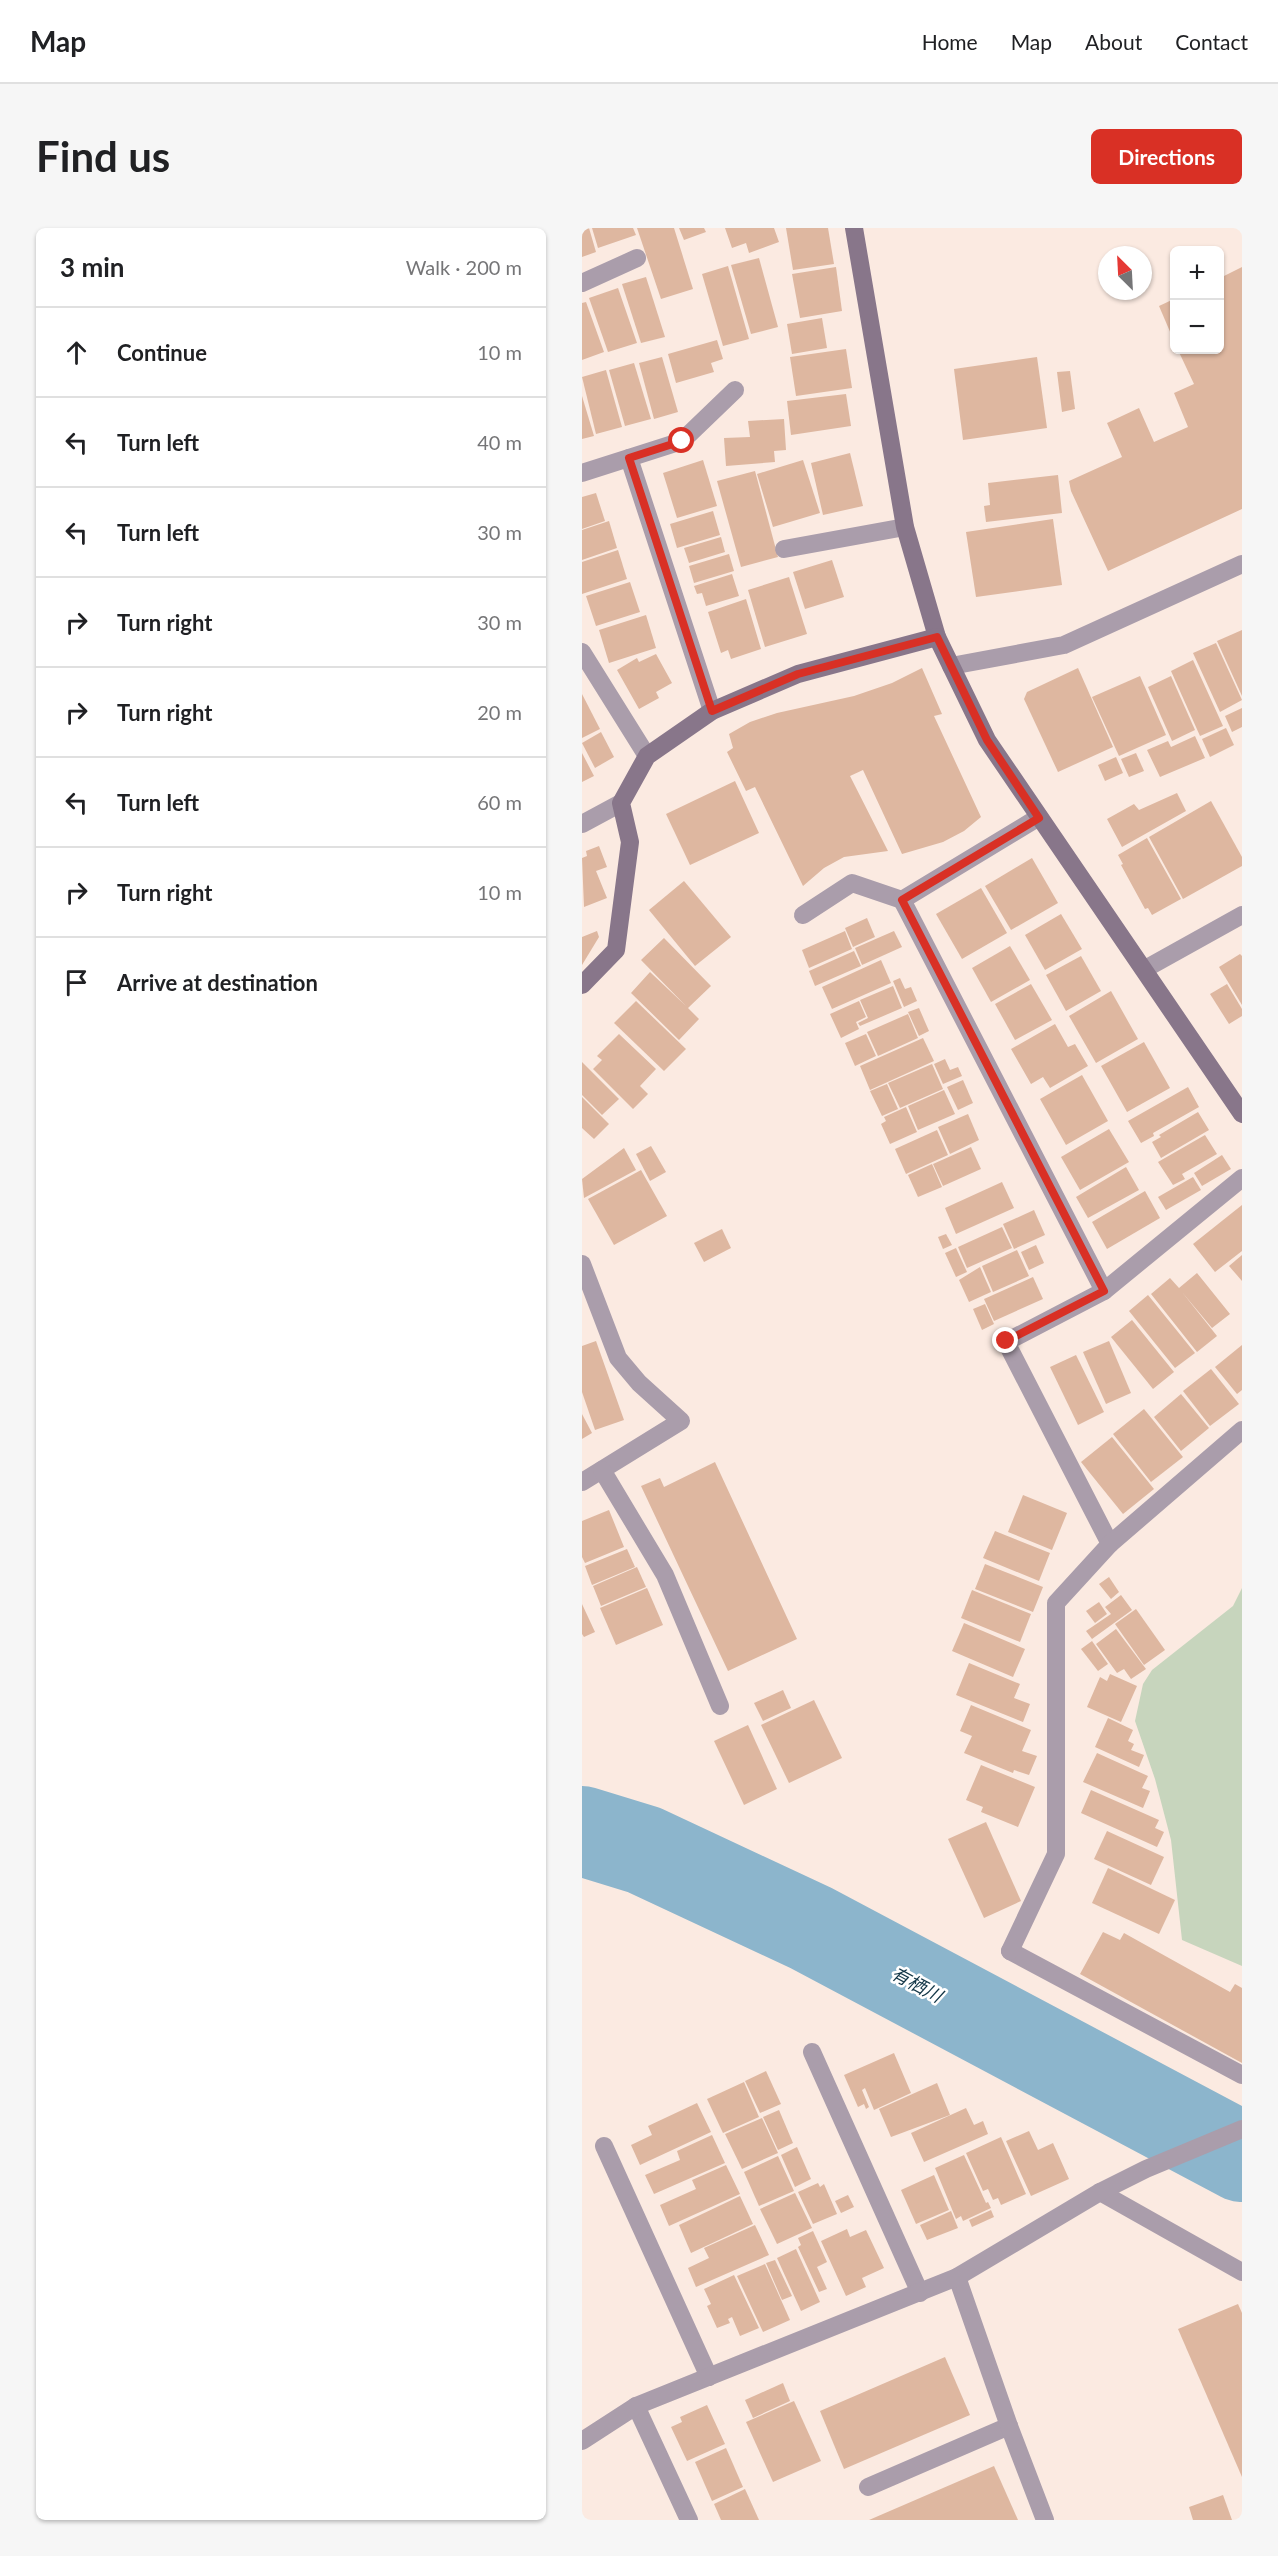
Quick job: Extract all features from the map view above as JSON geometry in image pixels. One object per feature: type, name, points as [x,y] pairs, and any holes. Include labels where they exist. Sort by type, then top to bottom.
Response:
[{"type":"street","points":[[854,228],[905,527],[937,637],[987,740],[1242,1114]]},
{"type":"street","points":[[582,283],[637,258]]},
{"type":"street","points":[[582,473],[682,441],[735,390]]},
{"type":"street","points":[[629,458],[712,711]]},
{"type":"street","points":[[784,549],[905,527]]},
{"type":"street","points":[[951,666],[1064,645],[1242,564]]},
{"type":"street","points":[[582,824],[621,803],[647,756],[712,711],[798,674],[937,637]]},
{"type":"street","points":[[582,651],[647,756]]},
{"type":"street","points":[[582,985],[616,950],[630,842],[621,803]]},
{"type":"street","points":[[902,900],[1039,818]]},
{"type":"street","points":[[803,915],[852,883],[902,900],[1104,1291]]},
{"type":"street","points":[[1145,969],[1242,915]]},
{"type":"street","points":[[1110,1544],[1006,1341],[1104,1291],[1242,1178]]},
{"type":"street","points":[[582,1264],[618,1358],[639,1383],[681,1421],[582,1482]]},
{"type":"street","points":[[1242,1430],[1110,1544],[1056,1603],[1056,1854],[1010,1951],[1242,2075]]},
{"type":"street","points":[[602,1470],[665,1575],[720,1706]]},
{"type":"street","points":[[812,2052],[920,2294]]},
{"type":"street","points":[[582,2441],[636,2406],[920,2294],[957,2277],[1100,2192],[1146,2169],[1242,2129]]},
{"type":"street","points":[[604,2146],[709,2377]]},
{"type":"street","points":[[1100,2192],[1242,2272]]},
{"type":"street","points":[[957,2277],[1009,2426],[1045,2520]]},
{"type":"street","points":[[636,2406],[689,2520]]},
{"type":"street","points":[[868,2487],[1009,2426]]},
{"type":"green space","points":[[1242,1588],[1242,1966],[1182,1940],[1171,1840],[1155,1779],[1135,1721],[1143,1684],[1152,1670],[1233,1606]]},
{"type":"building","points":[[582,228],[589,228],[596,252],[582,257]]},
{"type":"building","points":[[592,228],[633,228],[636,235],[598,248]]},
{"type":"building","points":[[637,228],[674,228],[693,289],[661,299]]},
{"type":"building","points":[[679,228],[704,228],[706,232],[684,240]]},
{"type":"building","points":[[725,228],[774,228],[779,242],[749,253],[746,243],[732,248]]},
{"type":"building","points":[[786,228],[828,228],[834,264],[793,270]]},
{"type":"building","points":[[759,258],[778,327],[751,334],[731,265]]},
{"type":"building","points":[[728,266],[749,339],[723,346],[702,274]]},
{"type":"building","points":[[836,267],[842,311],[800,318],[792,274]]},
{"type":"building","points":[[1242,267],[1242,509],[1108,571],[1071,491],[1069,481],[1122,457],[1107,423],[1139,408],[1154,442],[1188,427],[1174,393],[1194,384],[1180,354],[1224,354],[1224,276]]},
{"type":"building","points":[[646,277],[665,337],[641,343],[622,284]]},
{"type":"building","points":[[618,288],[637,343],[608,352],[589,298]]},
{"type":"building","points":[[1170,301],[1170,332],[1159,306]]},
{"type":"building","points":[[586,302],[604,352],[582,360],[582,303]]},
{"type":"building","points":[[822,318],[827,348],[792,354],[787,324]]},
{"type":"building","points":[[717,340],[723,359],[711,363],[714,372],[676,383],[668,354]]},
{"type":"building","points":[[846,349],[852,388],[796,396],[790,357]]},
{"type":"building","points":[[662,357],[678,412],[654,419],[639,363]]},
{"type":"building","points":[[1037,357],[1047,428],[963,440],[954,369]]},
{"type":"building","points":[[634,363],[651,419],[625,426],[609,370]]},
{"type":"building","points":[[606,370],[622,427],[596,434],[582,377]]},
{"type":"building","points":[[1070,371],[1075,409],[1062,412],[1057,372]]},
{"type":"building","points":[[846,394],[851,426],[791,435],[787,401]]},
{"type":"building","points":[[582,396],[594,436],[582,439]]},
{"type":"building","points":[[784,419],[786,450],[774,451],[775,462],[726,466],[724,438],[750,437],[748,421]]},
{"type":"building","points":[[850,453],[863,506],[823,515],[811,463]]},
{"type":"building","points":[[703,460],[717,506],[677,518],[663,473]]},
{"type":"building","points":[[803,460],[820,513],[773,527],[757,474]]},
{"type":"building","points":[[755,471],[778,557],[741,567],[717,481]]},
{"type":"building","points":[[1058,475],[1062,513],[986,522],[984,506],[990,505],[988,483]]},
{"type":"building","points":[[596,493],[605,521],[582,529],[582,497]]},
{"type":"building","points":[[713,511],[720,535],[677,548],[670,524]]},
{"type":"building","points":[[1053,519],[1062,585],[976,597],[966,532]]},
{"type":"building","points":[[609,521],[617,548],[582,560],[582,530]]},
{"type":"building","points":[[721,537],[725,552],[689,563],[684,548]]},
{"type":"building","points":[[618,550],[627,579],[582,594],[582,562]]},
{"type":"building","points":[[729,554],[734,571],[694,583],[689,566]]},
{"type":"building","points":[[832,560],[844,597],[805,609],[793,572]]},
{"type":"building","points":[[732,574],[739,596],[706,606],[702,593],[697,594],[694,586]]},
{"type":"building","points":[[789,577],[807,634],[765,647],[748,590]]},
{"type":"building","points":[[630,582],[640,612],[596,626],[586,596]]},
{"type":"building","points":[[746,599],[761,649],[731,659],[728,650],[721,653],[708,612]]},
{"type":"building","points":[[646,615],[656,648],[609,663],[599,630]]},
{"type":"building","points":[[1242,630],[1242,696],[1217,641]]},
{"type":"building","points":[[1216,643],[1242,700],[1220,712],[1193,653]]},
{"type":"building","points":[[656,654],[672,683],[656,692],[659,698],[639,709],[617,670],[637,658],[639,662]]},
{"type":"building","points":[[1193,660],[1223,726],[1200,736],[1171,671]]},
{"type":"building","points":[[922,668],[942,714],[934,716],[981,817],[964,831],[943,842],[902,854],[863,770],[850,776],[888,851],[844,857],[824,868],[803,886],[755,787],[746,791],[727,752],[733,748],[729,734],[750,722],[777,713],[854,696],[892,683]]},
{"type":"building","points":[[1078,668],[1113,747],[1058,772],[1024,699],[1027,692]]},
{"type":"building","points":[[1140,676],[1166,735],[1119,756],[1092,697]]},
{"type":"building","points":[[1171,676],[1195,730],[1172,741],[1148,687]]},
{"type":"building","points":[[582,694],[600,729],[582,738]]},
{"type":"building","points":[[1242,708],[1242,727],[1232,732],[1225,716]]},
{"type":"building","points":[[1226,728],[1234,745],[1210,757],[1202,739]]},
{"type":"building","points":[[601,732],[614,757],[595,768],[582,743]]},
{"type":"building","points":[[1195,736],[1205,758],[1160,777],[1147,750],[1168,741],[1171,747]]},
{"type":"building","points":[[582,753],[594,776],[582,782]]},
{"type":"building","points":[[1136,753],[1144,771],[1129,777],[1121,759]]},
{"type":"building","points":[[1116,757],[1123,773],[1105,781],[1098,765]]},
{"type":"building","points":[[735,781],[759,833],[690,865],[666,814]]},
{"type":"building","points":[[1177,793],[1186,811],[1122,847],[1107,819],[1134,804],[1139,810]]},
{"type":"building","points":[[1211,801],[1242,857],[1242,866],[1183,899],[1149,837]]},
{"type":"building","points":[[1147,838],[1181,899],[1152,915],[1148,908],[1145,909],[1118,855]]},
{"type":"building","points":[[599,846],[607,867],[596,871],[607,898],[584,907],[582,858],[587,856],[586,851]]},
{"type":"building","points":[[1032,858],[1058,903],[1011,930],[985,886]]},
{"type":"building","points":[[684,881],[731,937],[695,966],[649,910]]},
{"type":"building","points":[[981,888],[1007,933],[962,959],[936,914]]},
{"type":"building","points":[[1061,914],[1082,949],[1045,970],[1025,935]]},
{"type":"building","points":[[867,918],[875,937],[853,947],[845,928]]},
{"type":"building","points":[[597,931],[599,937],[582,965],[582,937]]},
{"type":"building","points":[[845,931],[852,949],[809,968],[802,950]]},
{"type":"building","points":[[894,931],[902,947],[862,965],[855,948]]},
{"type":"building","points":[[664,938],[711,986],[688,1008],[699,1019],[679,1040],[631,993],[650,972],[686,1006],[641,960]]},
{"type":"building","points":[[1010,946],[1030,980],[991,1002],[972,968]]},
{"type":"building","points":[[854,951],[861,966],[815,986],[809,971]]},
{"type":"building","points":[[1240,954],[1242,956],[1242,1005],[1219,967]]},
{"type":"building","points":[[1081,956],[1101,991],[1066,1011],[1046,975]]},
{"type":"building","points":[[881,960],[891,983],[832,1009],[822,987]]},
{"type":"building","points":[[900,978],[905,989],[911,987],[917,1001],[904,1007],[893,981]]},
{"type":"building","points":[[1031,984],[1052,1020],[1015,1040],[995,1004]]},
{"type":"building","points":[[1227,984],[1242,1009],[1242,1016],[1229,1024],[1210,994]]},
{"type":"building","points":[[893,986],[902,1008],[860,1026],[858,1023],[868,1018],[860,1000]]},
{"type":"building","points":[[1111,991],[1138,1039],[1096,1063],[1069,1016]]},
{"type":"building","points":[[636,1001],[686,1049],[664,1071],[614,1023]]},
{"type":"building","points":[[859,1001],[866,1017],[856,1022],[859,1029],[841,1038],[830,1014]]},
{"type":"building","points":[[919,1008],[929,1031],[919,1036],[908,1012]]},
{"type":"building","points":[[908,1014],[918,1038],[878,1056],[867,1032]]},
{"type":"building","points":[[1055,1024],[1068,1047],[1075,1044],[1088,1066],[1050,1088],[1043,1077],[1031,1084],[1011,1049]]},
{"type":"building","points":[[619,1034],[656,1069],[640,1086],[648,1094],[633,1109],[593,1069],[602,1060],[597,1056]]},
{"type":"building","points":[[866,1034],[876,1056],[855,1066],[845,1043]]},
{"type":"building","points":[[923,1038],[934,1061],[870,1090],[860,1066]]},
{"type":"building","points":[[1144,1042],[1170,1088],[1127,1112],[1101,1066]]},
{"type":"building","points":[[945,1059],[950,1070],[958,1067],[962,1076],[943,1084],[934,1064]]},
{"type":"building","points":[[582,1062],[619,1099],[602,1115],[582,1095]]},
{"type":"building","points":[[932,1064],[943,1089],[900,1108],[888,1083]]},
{"type":"building","points":[[1082,1075],[1108,1121],[1066,1145],[1040,1099]]},
{"type":"building","points":[[963,1080],[973,1103],[958,1110],[947,1087]]},
{"type":"building","points":[[887,1084],[898,1109],[882,1116],[870,1091]]},
{"type":"building","points":[[1188,1087],[1199,1107],[1153,1133],[1154,1136],[1141,1143],[1128,1121]]},
{"type":"building","points":[[944,1090],[955,1114],[918,1130],[908,1106]]},
{"type":"building","points":[[582,1097],[609,1124],[594,1139],[582,1128]]},
{"type":"building","points":[[906,1107],[917,1132],[890,1144],[881,1124],[886,1121],[884,1117]]},
{"type":"building","points":[[1198,1112],[1209,1130],[1161,1158],[1152,1142],[1161,1137],[1159,1135]]},
{"type":"building","points":[[968,1114],[979,1140],[950,1154],[938,1127]]},
{"type":"building","points":[[1109,1129],[1129,1162],[1080,1190],[1061,1157]]},
{"type":"building","points":[[937,1130],[948,1155],[906,1174],[895,1149]]},
{"type":"building","points":[[1205,1135],[1217,1154],[1182,1174],[1185,1179],[1173,1185],[1158,1162]]},
{"type":"building","points":[[651,1146],[666,1172],[650,1181],[636,1154]]},
{"type":"building","points":[[971,1147],[981,1169],[943,1186],[933,1164]]},
{"type":"building","points":[[624,1148],[636,1170],[584,1198],[582,1179]]},
{"type":"building","points":[[1222,1155],[1231,1169],[1202,1186],[1194,1173]]},
{"type":"building","points":[[932,1164],[942,1187],[918,1197],[908,1175]]},
{"type":"building","points":[[1126,1167],[1139,1190],[1088,1218],[1076,1197]]},
{"type":"building","points":[[641,1170],[667,1216],[614,1245],[588,1199]]},
{"type":"building","points":[[1193,1177],[1201,1190],[1166,1210],[1158,1197]]},
{"type":"building","points":[[1002,1182],[1014,1208],[956,1234],[945,1208]]},
{"type":"building","points":[[1145,1191],[1160,1218],[1107,1249],[1092,1222]]},
{"type":"building","points":[[1242,1205],[1242,1251],[1215,1272],[1193,1244]]},
{"type":"building","points":[[1034,1210],[1045,1235],[1014,1249],[1003,1224]]},
{"type":"building","points":[[1002,1227],[1012,1248],[967,1268],[958,1247]]},
{"type":"building","points":[[722,1229],[731,1248],[704,1262],[694,1243]]},
{"type":"building","points":[[946,1234],[952,1245],[943,1249],[938,1237]]},
{"type":"building","points":[[1036,1245],[1044,1263],[1029,1270],[1021,1252]]},
{"type":"building","points":[[956,1248],[967,1272],[956,1277],[945,1253]]},
{"type":"building","points":[[1017,1250],[1029,1276],[993,1292],[982,1266]]},
{"type":"building","points":[[1242,1255],[1242,1281],[1229,1266]]},
{"type":"building","points":[[980,1267],[991,1292],[969,1302],[959,1280]]},
{"type":"building","points":[[1197,1273],[1230,1314],[1212,1328],[1182,1292],[1217,1336],[1197,1352],[1151,1294],[1170,1278],[1179,1288]]},
{"type":"building","points":[[1033,1277],[1043,1299],[994,1321],[984,1299]]},
{"type":"building","points":[[1148,1295],[1195,1353],[1175,1368],[1129,1311]]},
{"type":"building","points":[[985,1304],[994,1324],[982,1330],[973,1309]]},
{"type":"building","points":[[1132,1320],[1174,1372],[1153,1389],[1111,1337]]},
{"type":"building","points":[[596,1341],[624,1420],[595,1430],[582,1392],[582,1346]]},
{"type":"building","points":[[1109,1341],[1131,1393],[1106,1404],[1083,1352]]},
{"type":"building","points":[[1242,1345],[1242,1390],[1237,1394],[1215,1367]]},
{"type":"building","points":[[1076,1355],[1104,1412],[1078,1425],[1050,1367]]},
{"type":"building","points":[[1211,1369],[1239,1404],[1210,1426],[1183,1391]]},
{"type":"building","points":[[1181,1394],[1209,1428],[1181,1451],[1154,1417]]},
{"type":"building","points":[[1144,1409],[1183,1457],[1151,1482],[1113,1434]]},
{"type":"building","points":[[582,1414],[592,1433],[582,1439]]},
{"type":"building","points":[[1112,1437],[1154,1489],[1123,1514],[1081,1462]]},
{"type":"building","points":[[715,1462],[797,1639],[728,1671],[641,1486],[660,1478],[664,1487]]},
{"type":"building","points":[[1023,1495],[1067,1513],[1052,1550],[1008,1532]]},
{"type":"building","points":[[609,1510],[624,1547],[585,1563],[582,1557],[582,1521]]},
{"type":"building","points":[[995,1531],[1050,1553],[1039,1581],[983,1558]]},
{"type":"building","points":[[627,1549],[635,1567],[592,1585],[585,1566]]},
{"type":"building","points":[[985,1564],[1043,1587],[1033,1612],[975,1589]]},
{"type":"building","points":[[637,1567],[646,1587],[601,1606],[593,1586]]},
{"type":"building","points":[[1109,1577],[1119,1592],[1111,1599],[1099,1584]]},
{"type":"building","points":[[647,1588],[663,1625],[616,1645],[600,1608]]},
{"type":"building","points":[[972,1590],[1031,1614],[1020,1642],[961,1618]]},
{"type":"building","points":[[1121,1595],[1132,1610],[1092,1639],[1086,1631],[1111,1614],[1105,1607]]},
{"type":"building","points":[[1099,1602],[1107,1614],[1095,1623],[1086,1611]]},
{"type":"building","points":[[582,1604],[595,1632],[584,1637],[582,1634]]},
{"type":"building","points":[[1136,1609],[1165,1650],[1144,1665],[1115,1624]]},
{"type":"building","points":[[964,1623],[1025,1649],[1013,1677],[952,1651]]},
{"type":"building","points":[[1116,1629],[1146,1669],[1131,1679],[1124,1669],[1117,1673],[1096,1644]]},
{"type":"building","points":[[1092,1641],[1108,1664],[1098,1671],[1081,1649]]},
{"type":"building","points":[[969,1663],[1020,1684],[1014,1698],[1030,1704],[1023,1722],[956,1695]]},
{"type":"building","points":[[1110,1674],[1137,1686],[1121,1722],[1087,1707],[1100,1677],[1107,1681]]},
{"type":"building","points":[[783,1690],[791,1708],[763,1721],[754,1703]]},
{"type":"building","points":[[814,1700],[842,1758],[789,1783],[761,1725]]},
{"type":"building","points":[[971,1705],[1031,1730],[1022,1751],[1037,1756],[1029,1775],[1014,1770],[1013,1773],[964,1753],[972,1736],[960,1731]]},
{"type":"building","points":[[1108,1718],[1133,1730],[1128,1741],[1134,1744],[1131,1750],[1144,1755],[1139,1767],[1095,1747]]},
{"type":"building","points":[[748,1725],[777,1789],[744,1805],[714,1741]]},
{"type":"building","points":[[1097,1753],[1148,1776],[1142,1788],[1150,1791],[1143,1808],[1083,1782]]},
{"type":"building","points":[[981,1765],[1035,1787],[1018,1827],[981,1812],[983,1807],[966,1800]]},
{"type":"building","points":[[1091,1790],[1159,1820],[1155,1828],[1164,1832],[1157,1847],[1081,1813]]},
{"type":"building","points":[[986,1822],[1021,1901],[984,1918],[948,1839]]},
{"type":"building","points":[[1107,1831],[1164,1857],[1151,1885],[1094,1859]]},
{"type":"building","points":[[1108,1868],[1175,1900],[1159,1934],[1092,1903]]},
{"type":"building","points":[[1103,1932],[1120,1940],[1124,1933],[1230,1992],[1235,1984],[1242,1988],[1242,2063],[1080,1974]]},
{"type":"building","points":[[894,2053],[911,2093],[874,2110],[865,2088],[862,2090],[869,2107],[866,2109],[864,2104],[858,2107],[844,2075]]},
{"type":"building","points":[[766,2071],[781,2104],[760,2113],[745,2081]]},
{"type":"building","points":[[744,2082],[759,2117],[723,2133],[707,2099]]},
{"type":"building","points":[[937,2083],[950,2115],[891,2137],[879,2109]]},
{"type":"building","points":[[697,2103],[711,2132],[640,2165],[631,2145],[652,2135],[648,2126]]},
{"type":"building","points":[[966,2108],[974,2125],[983,2121],[988,2134],[924,2162],[911,2133]]},
{"type":"building","points":[[779,2110],[793,2143],[778,2150],[763,2117]]},
{"type":"building","points":[[762,2118],[778,2153],[742,2169],[725,2134]]},
{"type":"building","points":[[1029,2131],[1038,2150],[1053,2143],[1069,2179],[1031,2196],[1006,2141]]},
{"type":"building","points":[[712,2135],[725,2163],[654,2194],[645,2175],[680,2160],[677,2151]]},
{"type":"building","points":[[1001,2137],[1026,2194],[1001,2205],[998,2198],[993,2200],[988,2189],[983,2191],[966,2153]]},
{"type":"building","points":[[797,2147],[811,2179],[795,2187],[781,2155]]},
{"type":"building","points":[[964,2155],[986,2203],[988,2202],[991,2208],[963,2221],[961,2216],[956,2219],[935,2168]]},
{"type":"building","points":[[778,2156],[794,2191],[759,2206],[744,2172]]},
{"type":"building","points":[[726,2165],[740,2194],[669,2226],[660,2205],[696,2189],[692,2180]]},
{"type":"building","points":[[934,2175],[949,2210],[916,2224],[901,2190]]},
{"type":"building","points":[[818,2183],[820,2187],[824,2184],[837,2214],[813,2224],[798,2192]]},
{"type":"building","points":[[795,2193],[812,2228],[777,2244],[760,2209]]},
{"type":"building","points":[[848,2195],[854,2207],[841,2213],[835,2201]]},
{"type":"building","points":[[740,2196],[753,2224],[691,2253],[679,2225]]},
{"type":"building","points":[[991,2210],[994,2217],[972,2227],[969,2220]]},
{"type":"building","points":[[951,2211],[958,2228],[927,2240],[920,2225]]},
{"type":"building","points":[[755,2225],[769,2255],[696,2287],[688,2268],[709,2258],[704,2248]]},
{"type":"building","points":[[847,2229],[850,2237],[866,2230],[884,2268],[862,2278],[866,2287],[846,2296],[821,2241]]},
{"type":"building","points":[[813,2231],[827,2262],[817,2267],[827,2289],[819,2292],[798,2247],[801,2245],[798,2238]]},
{"type":"building","points":[[796,2249],[820,2302],[801,2311],[777,2258]]},
{"type":"building","points":[[775,2260],[792,2296],[782,2300],[766,2263]]},
{"type":"building","points":[[765,2264],[790,2320],[763,2332],[737,2276]]},
{"type":"building","points":[[734,2275],[759,2328],[740,2336],[732,2317],[728,2319],[730,2323],[717,2328],[707,2306],[711,2304],[704,2289]]},
{"type":"building","points":[[1238,2304],[1242,2313],[1242,2477],[1178,2329]]},
{"type":"building","points":[[945,2357],[970,2415],[844,2469],[820,2411]]},
{"type":"building","points":[[783,2383],[790,2401],[753,2418],[745,2400]]},
{"type":"building","points":[[794,2401],[821,2461],[773,2482],[746,2422]]},
{"type":"building","points":[[707,2405],[725,2444],[687,2461],[671,2427],[682,2422],[680,2417]]},
{"type":"building","points":[[726,2448],[743,2487],[712,2501],[695,2462]]},
{"type":"building","points":[[994,2466],[1018,2520],[869,2520]]},
{"type":"building","points":[[745,2489],[759,2520],[721,2520],[714,2504]]},
{"type":"building","points":[[1223,2495],[1232,2520],[1193,2520],[1189,2507]]},
{"type":"waterway","name":"有栖川","points":[[582,1831],[644,1850],[811,1928],[1242,2157]]},
{"type":"route","points":[[682,441],[629,458],[712,711],[798,674],[937,637],[987,740],[1039,818],[902,900],[1104,1291],[1006,1341]]}]
